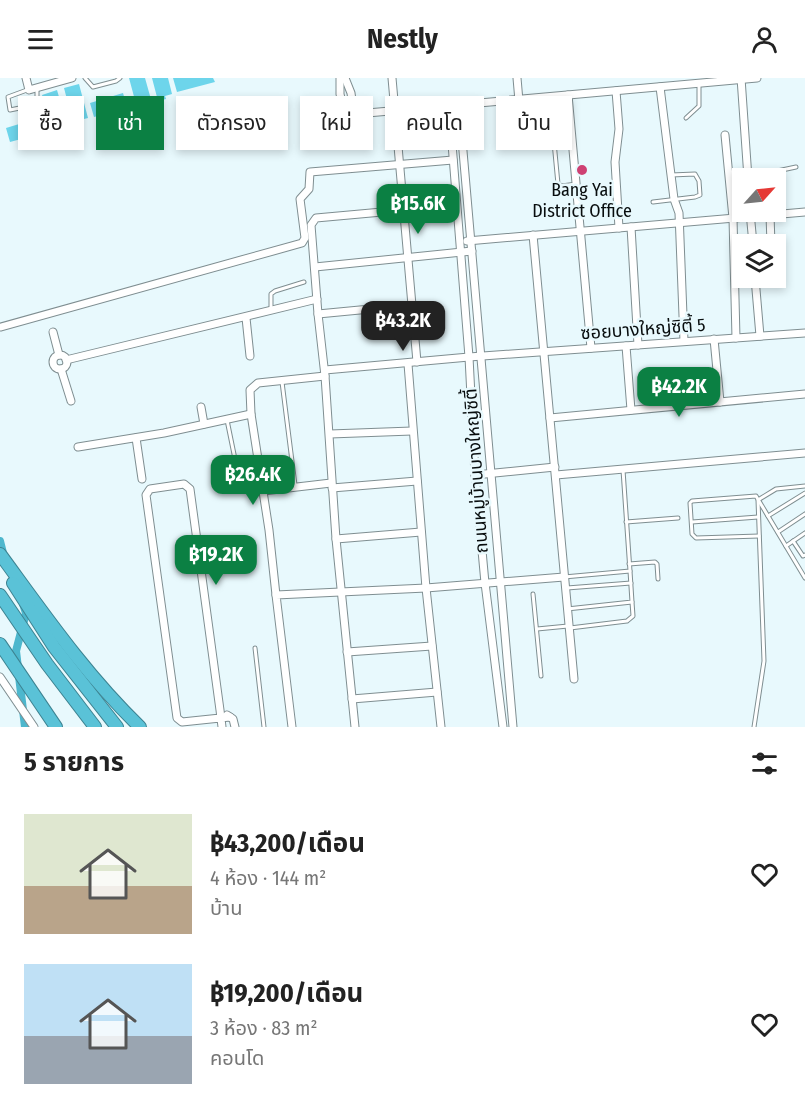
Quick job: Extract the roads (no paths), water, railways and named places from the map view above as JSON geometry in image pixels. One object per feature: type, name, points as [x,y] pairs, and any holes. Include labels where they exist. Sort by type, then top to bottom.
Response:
[{"type":"highway","points":[[0,554],[82,664],[140,727]]},
{"type":"highway","points":[[0,562],[54,646],[117,727]]},
{"type":"highway","points":[[0,595],[58,680],[95,727]]},
{"type":"highway","points":[[0,644],[56,727]]},
{"type":"street","points":[[26,78],[33,89],[72,78]]},
{"type":"street","points":[[342,78],[351,96]]},
{"type":"street","points":[[340,96],[342,78]]},
{"type":"street","points":[[392,78],[394,96]]},
{"type":"street","points":[[517,78],[519,96]]},
{"type":"street","points":[[560,96],[757,78]]},
{"type":"street","points":[[741,79],[747,168]]},
{"type":"street","points":[[660,87],[674,199],[678,208],[684,341]]},
{"type":"street","points":[[616,91],[619,129],[615,162],[619,228]]},
{"type":"street","points":[[568,95],[591,348]]},
{"type":"street","points":[[725,135],[732,208]]},
{"type":"street","points":[[399,150],[417,362]]},
{"type":"street","name":"ถนนหมู่บ้านบางใหญ่ซิตี้","points":[[452,150],[469,357],[475,474],[485,583],[503,727]]},
{"type":"street","name":"ถนนหมู่บ้านบางใหญ่ซิตี้","points":[[463,150],[513,727]]},
{"type":"street","points":[[2,327],[302,243],[305,238],[300,199],[309,189],[310,172],[453,160]]},
{"type":"street","points":[[355,727],[331,486],[330,434],[311,225],[313,219],[404,210]]},
{"type":"street","points":[[786,213],[805,212]]},
{"type":"street","points":[[460,241],[732,218]]},
{"type":"street","points":[[733,222],[736,338]]},
{"type":"street","points":[[631,227],[638,345]]},
{"type":"street","points":[[532,235],[545,351],[574,679]]},
{"type":"street","points":[[315,267],[472,250]]},
{"type":"street","points":[[757,288],[760,336]]},
{"type":"street","points":[[66,360],[317,299]]},
{"type":"street","points":[[318,314],[412,305]]},
{"type":"street","points":[[246,318],[250,356]]},
{"type":"street","points":[[53,332],[59,355]]},
{"type":"street","name":"ซอยบางใหญ่ซิตี้ 5","points":[[251,414],[249,395],[253,386],[258,383],[325,373],[469,357],[805,333]]},
{"type":"street","points":[[714,339],[720,402]]},
{"type":"street","points":[[626,345],[631,410]]},
{"type":"street","points":[[59,355],[64,356],[66,360],[66,366],[61,369]]},
{"type":"street","points":[[59,355],[54,358],[53,363],[56,368],[61,369]]},
{"type":"street","points":[[408,364],[426,588],[441,727]]},
{"type":"street","points":[[61,369],[71,401]]},
{"type":"street","points":[[550,418],[805,394]]},
{"type":"street","points":[[201,407],[204,424]]},
{"type":"street","points":[[78,447],[136,438],[251,414],[269,530],[292,727]]},
{"type":"street","points":[[330,434],[412,431]]},
{"type":"street","points":[[136,438],[142,479]]},
{"type":"street","points":[[475,474],[623,470],[805,453]]},
{"type":"street","points":[[263,491],[295,487],[417,481]]},
{"type":"street","points":[[222,727],[221,713],[190,489],[184,484],[150,489],[146,495],[177,718],[182,722],[221,713],[234,720],[235,727]]},
{"type":"street","points":[[336,539],[421,532]]},
{"type":"street","points":[[276,596],[426,588],[564,577]]},
{"type":"street","points":[[347,652],[432,646]]},
{"type":"street","points":[[0,677],[34,727]]},
{"type":"street","points":[[352,699],[437,692]]},
{"type":"lane","points":[[85,78],[90,85],[97,87],[120,78]]},
{"type":"lane","points":[[686,118],[699,106],[699,84]]},
{"type":"lane","points":[[33,89],[37,100],[34,105],[10,110],[8,97],[33,89]]},
{"type":"lane","points":[[555,150],[558,184],[562,186],[577,184]]},
{"type":"lane","points":[[786,169],[796,167]]},
{"type":"lane","points":[[653,202],[698,197],[699,181],[695,174],[671,175]]},
{"type":"lane","points":[[271,311],[271,294],[274,291],[304,282]]},
{"type":"lane","points":[[282,380],[295,487]]},
{"type":"lane","points":[[227,420],[236,464]]},
{"type":"lane","points":[[537,629],[627,621],[633,615],[623,470]]},
{"type":"lane","points":[[758,500],[776,489],[805,486]]},
{"type":"lane","points":[[768,516],[805,493]]},
{"type":"lane","points":[[759,536],[696,538],[692,534],[690,503],[756,496],[805,578]]},
{"type":"lane","points":[[754,727],[764,661],[758,500]]},
{"type":"lane","points":[[778,532],[805,514]]},
{"type":"lane","points":[[692,522],[758,517]]},
{"type":"lane","points":[[625,522],[678,518]]},
{"type":"lane","points":[[786,546],[805,533]]},
{"type":"lane","points":[[793,541],[803,556],[805,555]]},
{"type":"lane","points":[[629,564],[655,562],[658,579]]},
{"type":"lane","points":[[564,577],[630,570]]},
{"type":"lane","points":[[565,589],[631,583]]},
{"type":"lane","points":[[533,594],[541,676]]},
{"type":"lane","points":[[567,609],[632,602]]},
{"type":"lane","points":[[255,648],[264,727]]},
{"type":"waterway","points":[[0,541],[4,557]]},
{"type":"waterway","points":[[23,604],[26,613],[16,651],[25,727]]},
{"type":"place","name":"Bang Yai District Office","points":[[582,170]]}]
